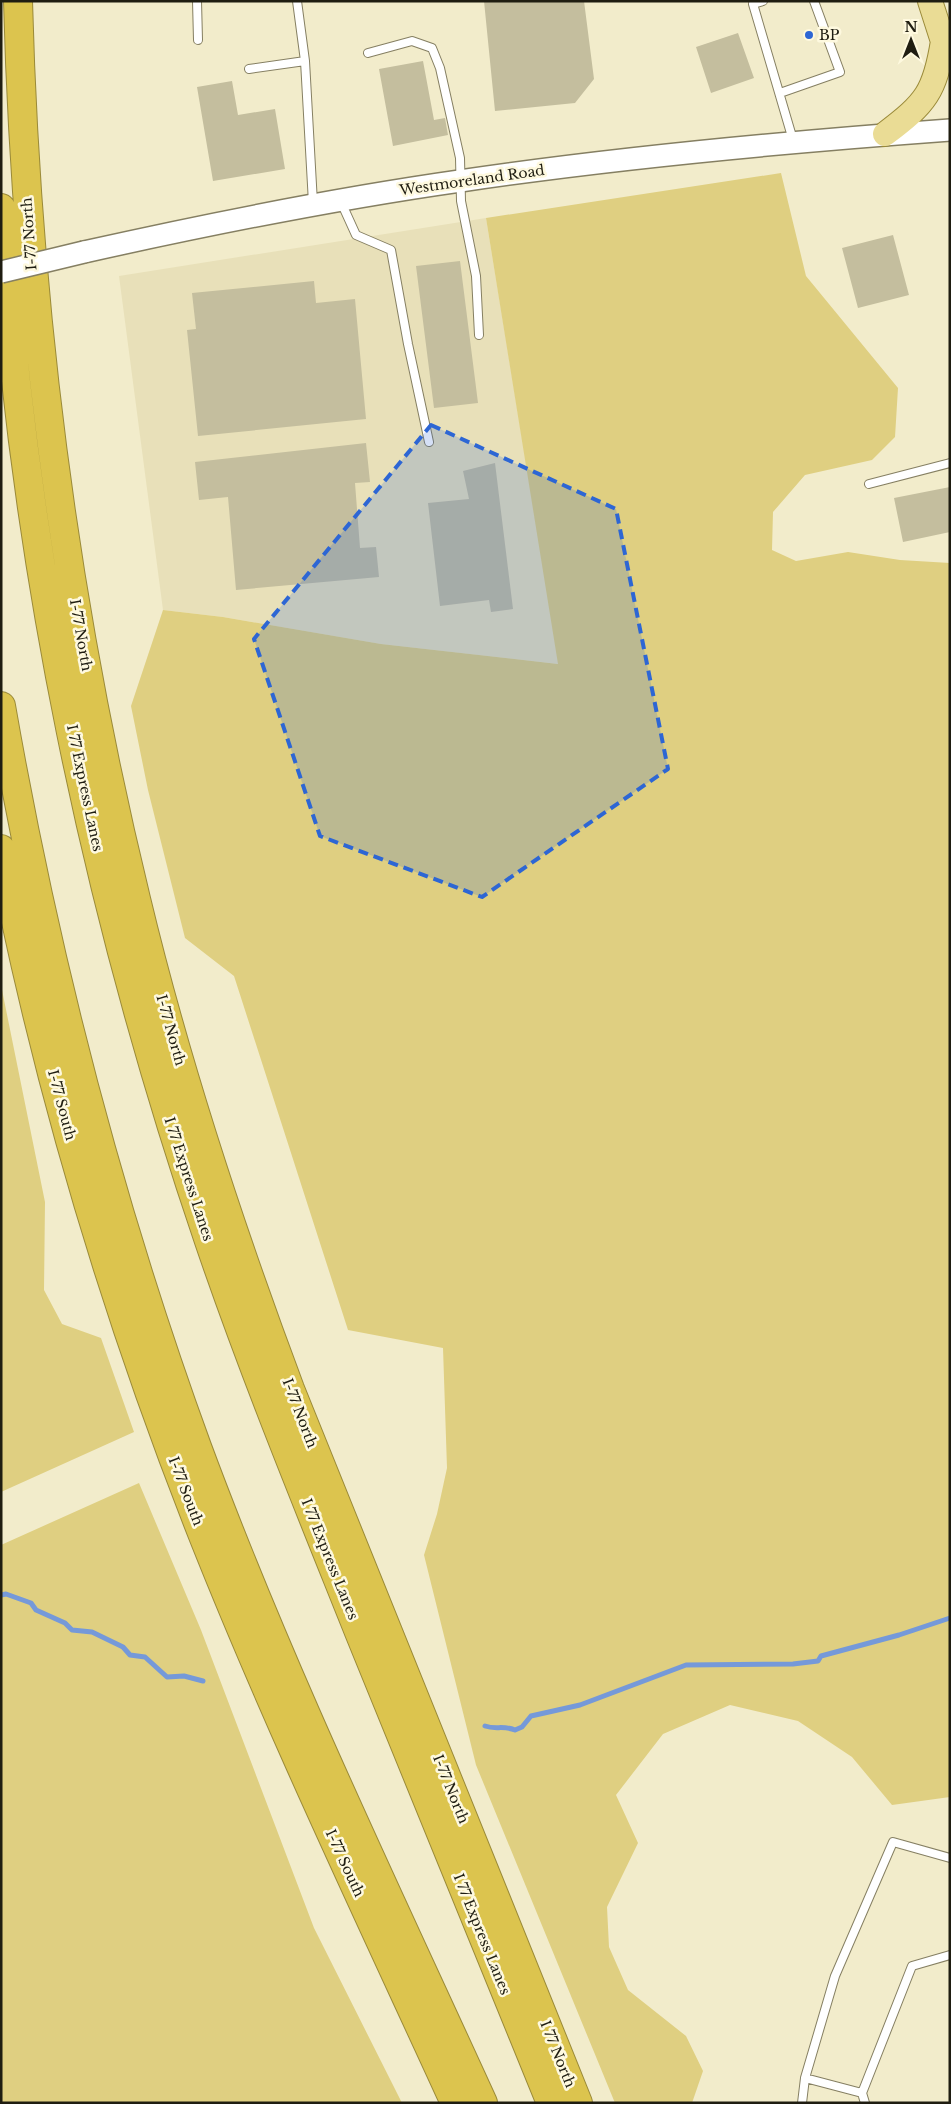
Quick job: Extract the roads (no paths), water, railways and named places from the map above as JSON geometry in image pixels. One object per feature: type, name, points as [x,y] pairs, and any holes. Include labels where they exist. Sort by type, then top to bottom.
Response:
[{"type":"highway","name":"I-77 North","points":[[18,1],[28,224],[55,480],[71,583],[95,714],[141,918],[178,1057],[260,1310],[322,1470],[538,2005]]},
{"type":"highway","name":"I 77 Express Lanes","points":[[1,208],[19,398],[46,587],[75,747],[130,982],[178,1146],[236,1318],[294,1470],[551,2103]]},
{"type":"highway","points":[[1,706],[30,864],[69,1030],[114,1196],[168,1366],[228,1527],[275,1642],[483,2103]]},
{"type":"highway","name":"I-77 South","points":[[1,849],[24,954],[66,1120],[116,1289],[173,1456],[270,1696],[455,2103]]},
{"type":"highway","points":[[450,1856],[493,1927],[510,1969],[538,2005]]},
{"type":"highway","name":"I 77 North","points":[[538,2005],[578,2103]]},
{"type":"main road","points":[[885,134],[915,111],[928,95],[946,51],[930,1]]},
{"type":"street","name":"Westmoreland Road","points":[[1,272],[162,235],[340,200],[460,181],[620,160],[794,142],[950,130]]},
{"type":"lane","points":[[197,1],[198,40]]},
{"type":"lane","points":[[297,1],[305,61],[314,205]]},
{"type":"lane","points":[[763,1],[753,4],[794,142]]},
{"type":"lane","points":[[780,92],[840,72],[814,1]]},
{"type":"lane","points":[[368,53],[412,41],[432,48],[440,68],[458,149],[461,201],[476,276],[479,335]]},
{"type":"lane","points":[[248,68],[305,61]]},
{"type":"lane","points":[[340,200],[356,235],[391,250],[408,344],[429,442]]},
{"type":"lane","points":[[869,484],[950,462]]},
{"type":"lane","points":[[802,2103],[805,2078],[835,1976],[893,1842],[950,1858]]},
{"type":"lane","points":[[864,2103],[862,2093],[912,1966],[950,1955]]},
{"type":"lane","points":[[805,2078],[862,2093]]},
{"type":"waterway","points":[[1,1595],[6,1594],[31,1603],[36,1610],[65,1623],[72,1630],[92,1632],[123,1647],[130,1655],[145,1657],[167,1677],[184,1676],[203,1681]]},
{"type":"waterway","points":[[485,1726],[515,1730],[522,1727],[531,1716],[580,1705],[686,1665],[793,1664],[818,1661],[821,1656],[899,1635],[950,1618]]},
{"type":"place","name":"BP","points":[[809,35]]}]
